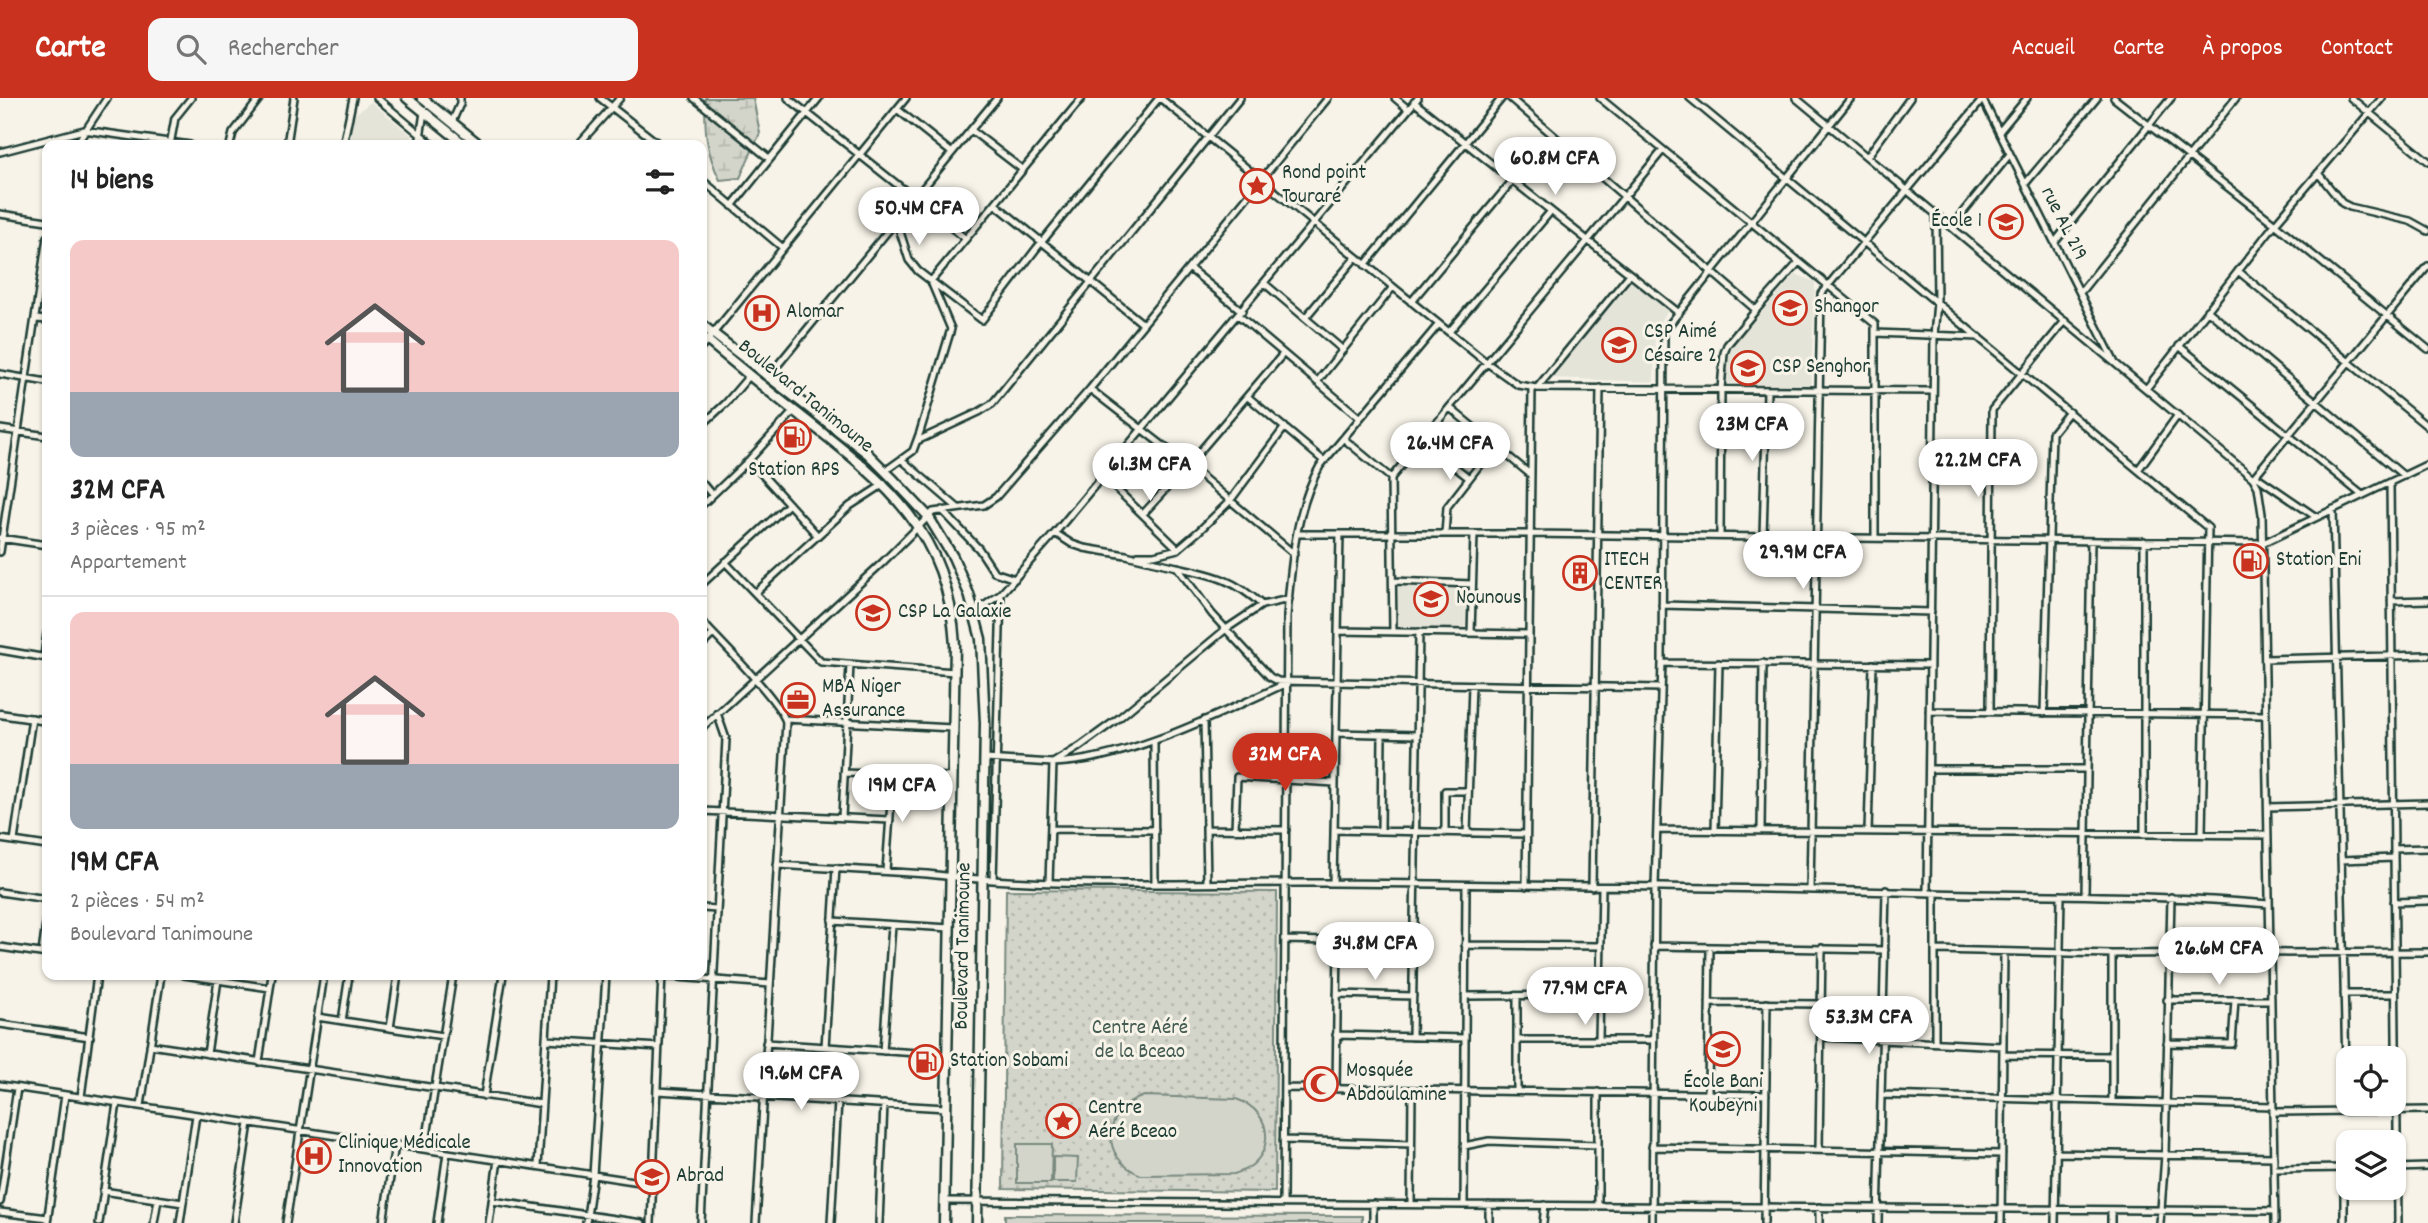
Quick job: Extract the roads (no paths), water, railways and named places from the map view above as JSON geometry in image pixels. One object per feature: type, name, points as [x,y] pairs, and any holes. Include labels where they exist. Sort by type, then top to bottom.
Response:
[{"type":"main road","points":[[407,98],[459,140]]},
{"type":"main road","points":[[422,98],[474,140]]},
{"type":"main road","name":"Boulevard Tanimoune","points":[[707,341],[768,377],[867,453],[885,471],[928,516],[954,558],[975,612],[984,668],[985,759],[977,1223]]},
{"type":"main road","name":"Boulevard Tanimoune","points":[[707,341],[884,484],[919,525],[939,563],[952,608],[955,671],[944,1223]]},
{"type":"street","points":[[171,140],[177,115],[191,98]]},
{"type":"street","points":[[231,140],[233,133],[260,98]]},
{"type":"street","points":[[343,140],[353,98]]},
{"type":"street","points":[[377,98],[427,140]]},
{"type":"street","points":[[452,122],[460,98]]},
{"type":"street","points":[[600,98],[654,140]]},
{"type":"street","points":[[582,140],[620,98]]},
{"type":"street","points":[[694,98],[770,159]]},
{"type":"street","points":[[788,98],[966,239]]},
{"type":"street","points":[[732,206],[819,98]]},
{"type":"street","points":[[707,339],[906,98]]},
{"type":"street","points":[[768,377],[997,98]]},
{"type":"street","points":[[931,281],[1082,98]]},
{"type":"street","points":[[896,219],[909,260],[931,281],[982,320],[1160,98],[1487,363],[1518,385],[1933,391]]},
{"type":"street","points":[[917,441],[992,404],[1240,98]]},
{"type":"street","points":[[707,723],[882,564],[928,516],[942,510],[984,505],[996,498],[1090,389],[1328,98]]},
{"type":"street","points":[[1395,98],[1408,109]]},
{"type":"street","points":[[1366,265],[1502,98]]},
{"type":"street","points":[[1510,98],[1756,310]]},
{"type":"street","points":[[1600,98],[1875,324],[1875,538]]},
{"type":"street","points":[[1690,98],[2208,528],[2202,834]]},
{"type":"street","points":[[1796,98],[2254,477],[2316,517]]},
{"type":"street","points":[[1652,1223],[1654,946],[1662,663],[1664,331],[1851,98]]},
{"type":"street","points":[[1867,157],[1910,98]]},
{"type":"street","points":[[1999,132],[2026,98]]},
{"type":"street","points":[[2025,184],[2097,98]]},
{"type":"street","points":[[2114,98],[2389,315],[2428,349]]},
{"type":"street","points":[[2054,242],[2171,98]]},
{"type":"street","points":[[2080,293],[2236,98]]},
{"type":"street","points":[[2351,98],[2428,161]]},
{"type":"street","points":[[2146,389],[2275,224],[2382,98]]},
{"type":"street","points":[[79,140],[104,99]]},
{"type":"street","points":[[288,140],[292,99]]},
{"type":"street","points":[[1810,890],[1821,294],[1982,99]]},
{"type":"street","name":"rue AL 219","points":[[1982,99],[2116,363]]},
{"type":"street","points":[[975,612],[1001,594],[1055,533],[1416,100],[1679,313]]},
{"type":"street","points":[[897,110],[952,153]]},
{"type":"street","points":[[420,140],[424,112]]},
{"type":"street","points":[[46,140],[85,130],[146,140]]},
{"type":"street","points":[[971,130],[1023,170]]},
{"type":"street","points":[[0,152],[42,141]]},
{"type":"street","points":[[1393,632],[1391,478],[1663,150]]},
{"type":"street","points":[[1951,227],[2010,154]]},
{"type":"street","points":[[2318,173],[2342,203],[2350,208],[2410,221],[2428,231]]},
{"type":"street","points":[[1411,302],[1513,180]]},
{"type":"street","points":[[707,184],[783,248]]},
{"type":"street","points":[[995,204],[1143,324]]},
{"type":"street","points":[[1449,332],[1551,211]]},
{"type":"street","points":[[0,214],[42,220]]},
{"type":"street","points":[[1927,892],[1933,391],[1937,302],[1936,214]]},
{"type":"street","points":[[1305,318],[1356,257]]},
{"type":"street","points":[[1720,536],[1721,389],[1725,349],[1799,262]]},
{"type":"street","points":[[2254,477],[2428,266]]},
{"type":"street","points":[[1189,268],[1283,354],[1360,418]]},
{"type":"street","points":[[2238,271],[2428,428]]},
{"type":"street","points":[[1526,886],[1531,475],[1535,387],[1630,274]]},
{"type":"street","points":[[885,471],[913,451],[951,329],[931,281]]},
{"type":"street","points":[[1264,283],[1343,350]]},
{"type":"street","points":[[0,552],[42,285]]},
{"type":"street","points":[[1317,382],[1393,287]]},
{"type":"street","points":[[2207,310],[2404,476]]},
{"type":"street","points":[[36,318],[42,319]]},
{"type":"street","points":[[1990,712],[1992,410],[2065,321]]},
{"type":"street","points":[[1283,1203],[1287,683],[1289,598],[1294,554],[1309,487],[1324,461],[1439,324]]},
{"type":"street","points":[[1875,333],[1979,337]]},
{"type":"street","points":[[2179,346],[2362,495]]},
{"type":"street","points":[[1143,514],[1188,466],[1283,354]]},
{"type":"street","points":[[0,374],[42,381]]},
{"type":"street","points":[[707,420],[750,375]]},
{"type":"street","points":[[1592,887],[1600,388]]},
{"type":"street","points":[[1090,389],[1294,554]]},
{"type":"street","points":[[1763,537],[1767,390]]},
{"type":"street","points":[[1248,397],[1324,461]]},
{"type":"street","points":[[1450,408],[1531,475]]},
{"type":"street","points":[[707,500],[794,411]]},
{"type":"street","points":[[2044,713],[2052,433],[2069,412]]},
{"type":"street","points":[[2138,470],[2178,415]]},
{"type":"street","points":[[1126,555],[1154,555],[1178,549],[1230,501],[1284,427]]},
{"type":"street","points":[[0,429],[42,435]]},
{"type":"street","points":[[1344,439],[1391,478]]},
{"type":"street","points":[[1422,441],[1469,478]]},
{"type":"street","points":[[1445,534],[1447,507],[1495,445]]},
{"type":"street","points":[[749,460],[817,535]]},
{"type":"street","points":[[902,460],[958,508]]},
{"type":"street","points":[[1298,534],[1597,534],[2263,543],[2428,464]]},
{"type":"street","points":[[1103,476],[1178,549]]},
{"type":"street","points":[[2254,477],[2262,514],[2263,543],[2275,1223]]},
{"type":"street","points":[[2390,483],[2395,1046]]},
{"type":"street","points":[[755,593],[853,503],[884,484]]},
{"type":"street","points":[[707,489],[712,495]]},
{"type":"street","points":[[707,579],[789,504]]},
{"type":"street","points":[[2333,509],[2345,1046]]},
{"type":"street","points":[[942,510],[979,549],[993,572],[1015,579]]},
{"type":"street","points":[[1055,533],[1084,548],[1221,577],[1248,592],[1262,605]]},
{"type":"street","points":[[1333,883],[1340,534]]},
{"type":"street","points":[[1471,633],[1474,534]]},
{"type":"street","points":[[1,538],[42,544]]},
{"type":"street","points":[[2085,894],[2091,541]]},
{"type":"street","points":[[2144,541],[2144,834]]},
{"type":"street","points":[[725,562],[821,662],[955,671]]},
{"type":"street","points":[[1177,567],[1226,629],[1270,677],[1287,683],[1661,688]]},
{"type":"street","points":[[1393,581],[1472,583]]},
{"type":"street","points":[[993,880],[1001,594]]},
{"type":"street","points":[[1053,762],[1079,747],[1118,718],[1226,629],[1262,605],[1289,598]]},
{"type":"street","points":[[2391,601],[2428,600]]},
{"type":"street","points":[[1662,605],[1931,612]]},
{"type":"street","points":[[707,628],[754,679],[785,719],[756,1223]]},
{"type":"street","points":[[1338,631],[1529,634]]},
{"type":"street","points":[[1412,1037],[1419,632]]},
{"type":"street","points":[[707,640],[713,635]]},
{"type":"street","points":[[0,650],[42,657]]},
{"type":"street","points":[[2265,659],[2428,655]]},
{"type":"street","points":[[1662,663],[1930,665]]},
{"type":"street","points":[[1715,831],[1719,663]]},
{"type":"street","points":[[1761,831],[1763,663]]},
{"type":"street","points":[[1868,832],[1873,664]]},
{"type":"street","points":[[842,817],[850,665]]},
{"type":"street","points":[[985,759],[1074,762],[1154,741],[1287,683]]},
{"type":"street","points":[[1467,833],[1472,685]]},
{"type":"street","points":[[1930,711],[2266,715]]},
{"type":"street","points":[[701,1223],[726,739],[717,713]]},
{"type":"street","points":[[0,714],[42,720]]},
{"type":"street","points":[[14,841],[32,718]]},
{"type":"street","points":[[785,719],[952,728]]},
{"type":"street","points":[[1204,720],[1207,883]]},
{"type":"street","points":[[1336,733],[1417,735]]},
{"type":"street","points":[[1381,831],[1382,734]]},
{"type":"street","points":[[1154,741],[1155,883]]},
{"type":"street","points":[[1049,882],[1053,762]]},
{"type":"street","points":[[1929,769],[2087,769]]},
{"type":"street","points":[[844,773],[951,777]]},
{"type":"street","points":[[886,871],[892,775]]},
{"type":"street","points":[[1235,829],[1237,777],[1335,783]]},
{"type":"street","points":[[1445,833],[1446,790],[1468,791]]},
{"type":"street","points":[[2267,807],[2428,803]]},
{"type":"street","points":[[707,811],[890,820]]},
{"type":"street","points":[[1051,829],[1155,831]]},
{"type":"street","points":[[1206,829],[1286,830]]},
{"type":"street","points":[[1334,830],[1526,834]]},
{"type":"street","points":[[1657,830],[2268,835]]},
{"type":"street","points":[[0,839],[42,845]]},
{"type":"street","points":[[2393,849],[2428,848]]},
{"type":"street","points":[[2341,860],[2394,858]]},
{"type":"street","points":[[776,865],[982,880],[1049,882],[1886,890],[2171,897],[2269,904]]},
{"type":"street","points":[[825,1047],[836,868]]},
{"type":"street","points":[[1464,1205],[1466,885]]},
{"type":"street","points":[[1600,1040],[1602,887]]},
{"type":"street","points":[[1878,1223],[1886,890]]},
{"type":"street","points":[[0,892],[42,898]]},
{"type":"street","points":[[1935,893],[1935,1042]]},
{"type":"street","points":[[2055,1223],[2061,895]]},
{"type":"street","points":[[2160,1223],[2165,1155],[2171,897]]},
{"type":"street","points":[[2394,902],[2428,901]]},
{"type":"street","points":[[707,908],[717,909]]},
{"type":"street","points":[[832,922],[950,928]]},
{"type":"street","points":[[883,1051],[892,925]]},
{"type":"street","points":[[1285,940],[1414,943]]},
{"type":"street","points":[[1336,1089],[1338,941]]},
{"type":"street","points":[[1465,945],[1601,946]]},
{"type":"street","points":[[1654,946],[1885,950]]},
{"type":"street","points":[[0,947],[42,954]]},
{"type":"street","points":[[1708,1093],[1710,947]]},
{"type":"street","points":[[1819,1149],[1822,948]]},
{"type":"street","points":[[1935,950],[2112,954],[2428,952]]},
{"type":"street","points":[[2001,1223],[2004,952]]},
{"type":"street","points":[[2112,954],[2112,1101]]},
{"type":"street","points":[[81,1097],[96,980]]},
{"type":"street","points":[[141,1106],[160,980]]},
{"type":"street","points":[[207,1054],[218,980],[270,988]]},
{"type":"street","points":[[259,1062],[271,980]]},
{"type":"street","points":[[286,1223],[323,980]]},
{"type":"street","points":[[342,1021],[348,980]]},
{"type":"street","points":[[390,1028],[397,980]]},
{"type":"street","points":[[425,1149],[452,980]]},
{"type":"street","points":[[484,1096],[502,980]]},
{"type":"street","points":[[538,1166],[550,980]]},
{"type":"street","points":[[586,1223],[593,1175],[606,980]]},
{"type":"street","points":[[651,1223],[662,980]]},
{"type":"street","points":[[707,980],[770,984]]},
{"type":"street","points":[[2344,994],[2395,994]]},
{"type":"street","points":[[1337,995],[1413,996]]},
{"type":"street","points":[[1465,996],[1600,995]]},
{"type":"street","points":[[1517,996],[1517,1090]]},
{"type":"street","points":[[2167,1000],[2271,1000]]},
{"type":"street","points":[[2167,1043],[2232,1044],[2235,1000]]},
{"type":"street","points":[[1709,1003],[1821,1003]]},
{"type":"street","points":[[1764,1223],[1767,1003]]},
{"type":"street","points":[[317,1017],[443,1036]]},
{"type":"street","points":[[0,1024],[89,1037]]},
{"type":"street","points":[[1336,1035],[1465,1038]]},
{"type":"street","points":[[1821,1037],[2003,1046]]},
{"type":"street","points":[[546,1040],[659,1047]]},
{"type":"street","points":[[1517,1040],[1653,1040]]},
{"type":"street","points":[[766,1043],[948,1055]]},
{"type":"street","points":[[150,1045],[542,1104]]},
{"type":"street","points":[[2003,1055],[2111,1056]]},
{"type":"street","points":[[0,1085],[653,1184]]},
{"type":"street","points":[[0,1202],[17,1088]]},
{"type":"street","points":[[1284,1088],[1766,1095]]},
{"type":"street","points":[[1411,1204],[1412,1090]]},
{"type":"street","points":[[657,1091],[946,1108]]},
{"type":"street","points":[[1598,1092],[1598,1206]]},
{"type":"street","points":[[0,1212],[47,1221],[65,1095]]},
{"type":"street","points":[[1881,1095],[2336,1111]]},
{"type":"street","points":[[831,1223],[838,1101]]},
{"type":"street","points":[[99,1223],[117,1103]]},
{"type":"street","points":[[879,1223],[884,1104]]},
{"type":"street","points":[[2406,1111],[2428,1110]]},
{"type":"street","points":[[180,1223],[196,1115]]},
{"type":"street","points":[[234,1223],[249,1123]]},
{"type":"street","points":[[1283,1140],[1411,1144]]},
{"type":"street","points":[[1464,1146],[1489,1141],[1597,1145]]},
{"type":"street","points":[[383,1223],[395,1145]]},
{"type":"street","points":[[1652,1147],[2002,1154]]},
{"type":"street","points":[[437,1223],[447,1153]]},
{"type":"street","points":[[2056,1153],[2274,1157]]},
{"type":"street","points":[[489,1223],[498,1160]]},
{"type":"street","points":[[2406,1168],[2428,1167]]},
{"type":"street","points":[[2274,1169],[2336,1168]]},
{"type":"street","points":[[103,1191],[183,1203]]},
{"type":"street","points":[[154,1223],[158,1199]]},
{"type":"street","points":[[492,1200],[642,1223]]},
{"type":"street","points":[[944,1200],[2275,1211]]},
{"type":"street","points":[[2344,1223],[2345,1200]]},
{"type":"street","points":[[2397,1200],[2398,1223]]},
{"type":"street","points":[[1373,1204],[1373,1223]]},
{"type":"street","points":[[1489,1205],[1489,1223]]},
{"type":"street","points":[[1543,1223],[1545,1205]]},
{"type":"street","points":[[1819,1207],[1819,1223]]},
{"type":"street","points":[[2111,1210],[2111,1223]]},
{"type":"place","name":"Rond point Touraré","points":[[1257,186]]},
{"type":"place","name":"École 1","points":[[2006,222]]},
{"type":"place","name":"Shangor","points":[[1790,308]]},
{"type":"place","name":"Alomar","points":[[762,313]]},
{"type":"place","name":"CSP Aimé Césaire 2","points":[[1619,345]]},
{"type":"place","name":"CSP Senghor","points":[[1748,368]]},
{"type":"place","name":"Station RPS","points":[[794,437]]},
{"type":"place","name":"Station Eni","points":[[2251,561]]},
{"type":"place","name":"ITECH CENTER","points":[[1580,573]]},
{"type":"place","name":"Nounous","points":[[1431,599]]},
{"type":"place","name":"CSP La Galaxie","points":[[873,613]]},
{"type":"place","name":"MBA Niger Assurance","points":[[798,700]]},
{"type":"place","name":"École Bani Koubeyni","points":[[1723,1049]]},
{"type":"place","name":"Station Sobami","points":[[926,1062]]},
{"type":"place","name":"Mosquée Abdoulamine","points":[[1321,1084]]},
{"type":"place","name":"Centre Aéré Bceao","points":[[1063,1121]]},
{"type":"place","name":"Clinique Médicale Innovation","points":[[314,1156]]},
{"type":"place","name":"Abrad","points":[[652,1177]]},
{"type":"park label","name":"Centre Aéré de la Bceao","points":[[1140,1041]]}]
